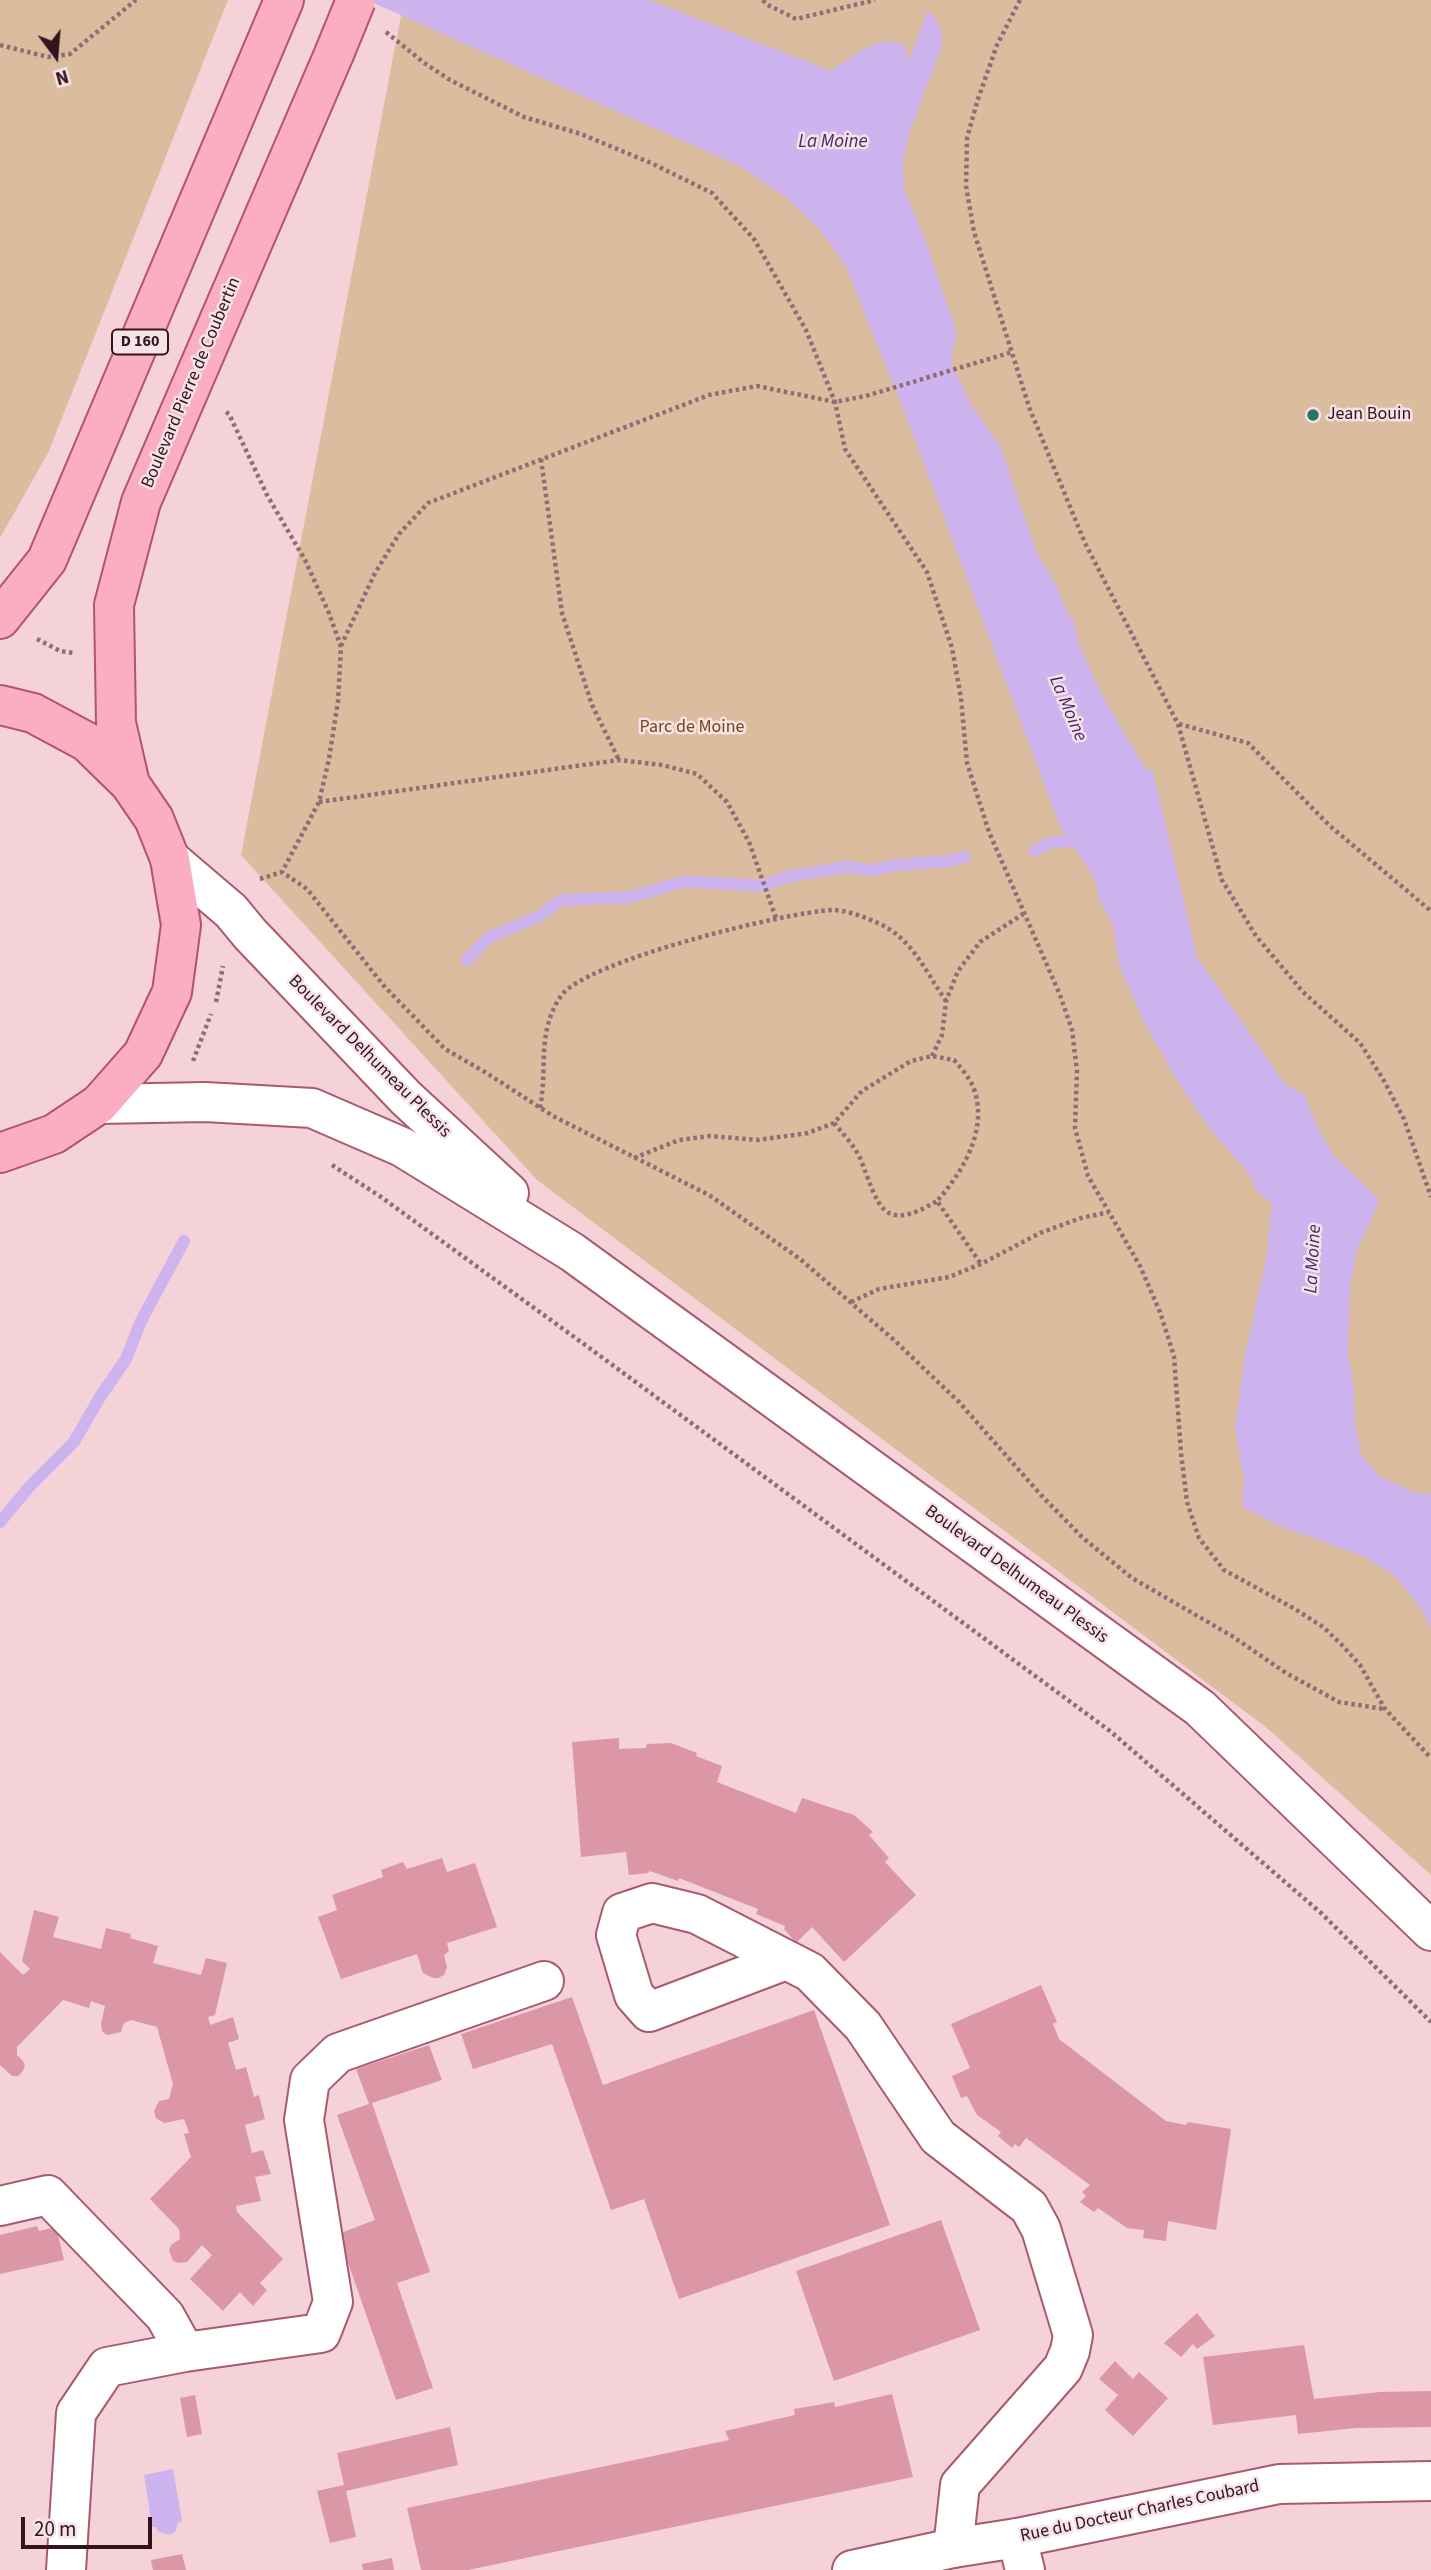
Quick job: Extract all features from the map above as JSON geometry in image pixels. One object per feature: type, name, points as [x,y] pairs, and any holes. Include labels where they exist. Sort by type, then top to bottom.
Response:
[{"type":"main road","name":"D 160","points":[[14,627],[47,560],[284,0]]},
{"type":"main road","name":"Boulevard Pierre de Coubertin","points":[[130,784],[116,723],[114,605],[141,502],[334,54],[367,13]]},
{"type":"main road","points":[[0,705],[33,713],[87,742],[130,784],[154,819],[170,859],[181,925],[172,992],[144,1054],[99,1104],[54,1134],[1,1154]]},
{"type":"street","name":"Boulevard Delhumeau Plessis","points":[[170,859],[231,911],[406,1098],[572,1252]]},
{"type":"street","name":"Boulevard Delhumeau Plessis","points":[[99,1104],[205,1102],[312,1108],[402,1147],[572,1252],[1200,1709],[1431,1931]]},
{"type":"street","points":[[786,1960],[810,1972],[863,2026],[938,2137],[1029,2207],[1041,2229],[1073,2335],[1063,2368],[960,2485],[953,2548]]},
{"type":"street","points":[[66,2570],[76,2413],[107,2367],[185,2352],[321,2333],[333,2302],[304,2120],[310,2080],[338,2053],[544,1981]]},
{"type":"street","points":[[0,2206],[48,2195],[165,2316],[185,2352]]},
{"type":"street","name":"Rue du Docteur Charles Coubard","points":[[852,2570],[953,2548],[1021,2554],[1279,2484],[1431,2481]]},
{"type":"path","points":[[0,44],[48,57],[70,54],[136,0]]},
{"type":"path","points":[[764,0],[766,4],[796,19],[875,0]]},
{"type":"path","points":[[1020,0],[997,45],[977,102],[967,138],[966,186],[974,232],[1029,407],[1084,543],[1178,724],[1222,880],[1256,936],[1303,992],[1360,1043],[1384,1079],[1404,1119],[1431,1197]]},
{"type":"path","points":[[367,13],[423,62],[441,74],[524,117],[581,134],[712,193],[754,239],[806,330],[835,402],[845,449],[926,572],[952,648],[961,698],[967,763],[989,832],[1060,995],[1072,1030],[1077,1071],[1076,1128],[1088,1176],[1140,1266],[1160,1312],[1174,1356],[1186,1489],[1199,1538],[1224,1570],[1323,1627],[1360,1665],[1385,1709],[1431,1758]]},
{"type":"path","points":[[1012,352],[866,397],[835,402],[757,386],[709,396],[428,503],[399,534],[375,573],[341,647],[338,701],[319,802],[282,872],[307,889],[384,986],[445,1049],[540,1108],[709,1195],[800,1259],[959,1402],[1083,1538],[1132,1578],[1232,1636],[1286,1673],[1339,1702],[1385,1709]]},
{"type":"path","points":[[218,405],[229,414],[267,495],[305,561],[341,647]]},
{"type":"path","points":[[541,459],[562,613],[592,705],[619,760]]},
{"type":"path","points":[[14,627],[60,651],[85,654]]},
{"type":"path","points":[[1178,724],[1248,743],[1329,826],[1431,911]]},
{"type":"path","points":[[319,802],[619,760],[662,765],[698,774],[727,802],[749,842],[776,918]]},
{"type":"path","points":[[540,1108],[543,1090],[542,1051],[548,1018],[563,992],[594,972],[750,923],[834,910],[877,923],[901,936],[946,1001]]},
{"type":"path","points":[[932,1056],[942,1035],[946,1001],[958,971],[981,942],[1023,914]]},
{"type":"path","points":[[634,1158],[679,1140],[710,1136],[758,1140],[808,1133],[834,1123],[862,1091],[878,1080],[911,1061],[932,1056],[954,1060],[968,1076],[975,1093],[977,1118],[973,1146],[958,1178],[937,1201],[914,1215],[896,1216],[882,1208],[859,1156],[834,1123]]},
{"type":"path","points":[[328,1163],[381,1197],[566,1331],[1110,1731],[1321,1913],[1431,2022]]},
{"type":"path","points":[[937,1201],[981,1264]]},
{"type":"path","points":[[851,1303],[879,1289],[949,1277],[981,1264],[1040,1233],[1081,1218],[1109,1212]]},
{"type":"green space","points":[[0,0],[228,0],[48,453],[0,538]]},
{"type":"green space","name":"Parc de Moine","points":[[404,0],[1431,0],[1431,1875],[1267,1728],[537,1180],[241,855]]},
{"type":"water","name":"La Moine","points":[[367,0],[649,0],[831,71],[866,48],[885,42],[905,46],[909,61],[928,10],[935,19],[941,32],[941,48],[910,131],[903,163],[904,188],[957,333],[952,364],[970,403],[1000,446],[1038,555],[1074,621],[1079,645],[1104,699],[1145,767],[1153,772],[1197,957],[1284,1083],[1305,1096],[1316,1124],[1334,1156],[1379,1202],[1356,1252],[1350,1289],[1348,1354],[1354,1386],[1354,1415],[1361,1455],[1380,1477],[1417,1493],[1431,1494],[1431,1628],[1420,1607],[1395,1576],[1365,1557],[1279,1526],[1242,1506],[1244,1481],[1235,1428],[1245,1355],[1266,1260],[1272,1204],[1257,1191],[1247,1171],[1210,1129],[1183,1090],[1146,1026],[1119,965],[1114,927],[1098,897],[1097,884],[1081,856],[1064,837],[903,408],[845,265],[820,230],[788,199],[739,166]]},
{"type":"water","points":[[173,2469],[182,2521],[178,2523],[175,2532],[169,2535],[152,2527],[144,2475]]},
{"type":"building","points":[[619,1738],[619,1749],[646,1748],[647,1744],[671,1743],[697,1753],[696,1756],[722,1766],[717,1782],[796,1813],[802,1798],[854,1815],[873,1832],[869,1835],[889,1858],[885,1862],[916,1895],[844,1962],[812,1927],[796,1943],[784,1929],[785,1926],[756,1914],[758,1909],[679,1878],[678,1881],[650,1871],[629,1875],[626,1852],[581,1857],[572,1742]]},
{"type":"building","points":[[442,1858],[447,1872],[475,1863],[497,1927],[447,1943],[449,1951],[444,1955],[447,1967],[444,1975],[438,1978],[423,1973],[417,1954],[341,1979],[318,1917],[337,1910],[332,1895],[383,1877],[381,1870],[403,1862],[407,1869]]},
{"type":"building","points":[[34,1910],[59,1917],[53,1937],[101,1949],[106,1928],[131,1934],[130,1938],[158,1946],[153,1963],[201,1975],[206,1958],[227,1963],[215,2015],[208,2017],[210,2025],[233,2017],[239,2039],[228,2043],[236,2070],[246,2067],[254,2097],[259,2095],[265,2119],[245,2125],[252,2153],[263,2150],[271,2174],[255,2177],[261,2201],[236,2206],[237,2212],[283,2259],[260,2283],[267,2290],[253,2306],[240,2292],[223,2311],[190,2279],[212,2255],[202,2245],[187,2262],[173,2261],[169,2250],[171,2245],[180,2239],[179,2229],[150,2199],[191,2157],[184,2134],[189,2133],[184,2119],[164,2123],[156,2118],[154,2111],[159,2101],[169,2099],[173,2084],[157,2027],[131,2020],[124,2023],[121,2032],[107,2035],[102,2031],[101,2024],[105,2006],[91,2001],[89,2008],[63,2000],[17,2047],[17,2055],[25,2065],[23,2071],[18,2076],[12,2076],[0,2065],[0,1952],[23,1975],[30,1969],[22,1961]]},
{"type":"building","points":[[1041,1985],[1057,2022],[1053,2024],[1059,2039],[1166,2121],[1231,2129],[1216,2230],[1168,2221],[1166,2241],[1143,2238],[1144,2230],[1127,2228],[1098,2208],[1094,2212],[1080,2202],[1086,2196],[1082,2192],[1090,2185],[1026,2138],[1019,2147],[1015,2144],[1012,2148],[998,2136],[1001,2132],[977,2115],[967,2096],[961,2098],[952,2076],[970,2068],[951,2024]]},
{"type":"building","points":[[572,1997],[603,2085],[814,2010],[890,2225],[679,2299],[644,2199],[611,2210],[552,2044],[473,2069],[461,2034]]},
{"type":"building","points":[[429,2045],[442,2080],[372,2103],[430,2272],[397,2283],[433,2388],[396,2400],[338,2234],[375,2220],[337,2115],[369,2104],[356,2069]]},
{"type":"building","points":[[941,2220],[980,2330],[834,2381],[796,2271]]},
{"type":"building","points":[[37,2226],[39,2231],[56,2227],[64,2260],[0,2274],[0,2235]]},
{"type":"building","points":[[1197,2313],[1215,2336],[1197,2349],[1193,2344],[1181,2357],[1164,2343]]},
{"type":"building","points":[[1304,2345],[1314,2399],[1380,2392],[1431,2391],[1431,2427],[1356,2428],[1298,2434],[1296,2415],[1213,2425],[1203,2357]]},
{"type":"building","points":[[1115,2361],[1133,2379],[1139,2372],[1168,2398],[1133,2436],[1105,2410],[1118,2395],[1099,2379]]},
{"type":"building","points":[[892,2394],[913,2477],[468,2570],[421,2570],[407,2508],[729,2440],[725,2431],[795,2415],[794,2409],[834,2402],[835,2407]]},
{"type":"building","points":[[195,2395],[202,2434],[187,2437],[180,2398]]},
{"type":"building","points":[[450,2427],[458,2465],[346,2491],[356,2537],[330,2543],[317,2491],[344,2485],[337,2453]]},
{"type":"building","points":[[182,2554],[186,2570],[153,2570],[151,2560]]},
{"type":"building","points":[[392,2558],[394,2570],[363,2570],[362,2564]]},
{"type":"waterway","points":[[1035,851],[1049,843],[1081,840]]},
{"type":"waterway","points":[[467,960],[489,937],[538,917],[561,900],[631,897],[685,881],[762,886],[790,876],[847,867],[869,870],[965,857]]},
{"type":"waterway","points":[[0,1522],[30,1486],[74,1442],[126,1359],[141,1321],[184,1241]]},
{"type":"place","name":"Jean Bouin","points":[[1313,415]]}]
